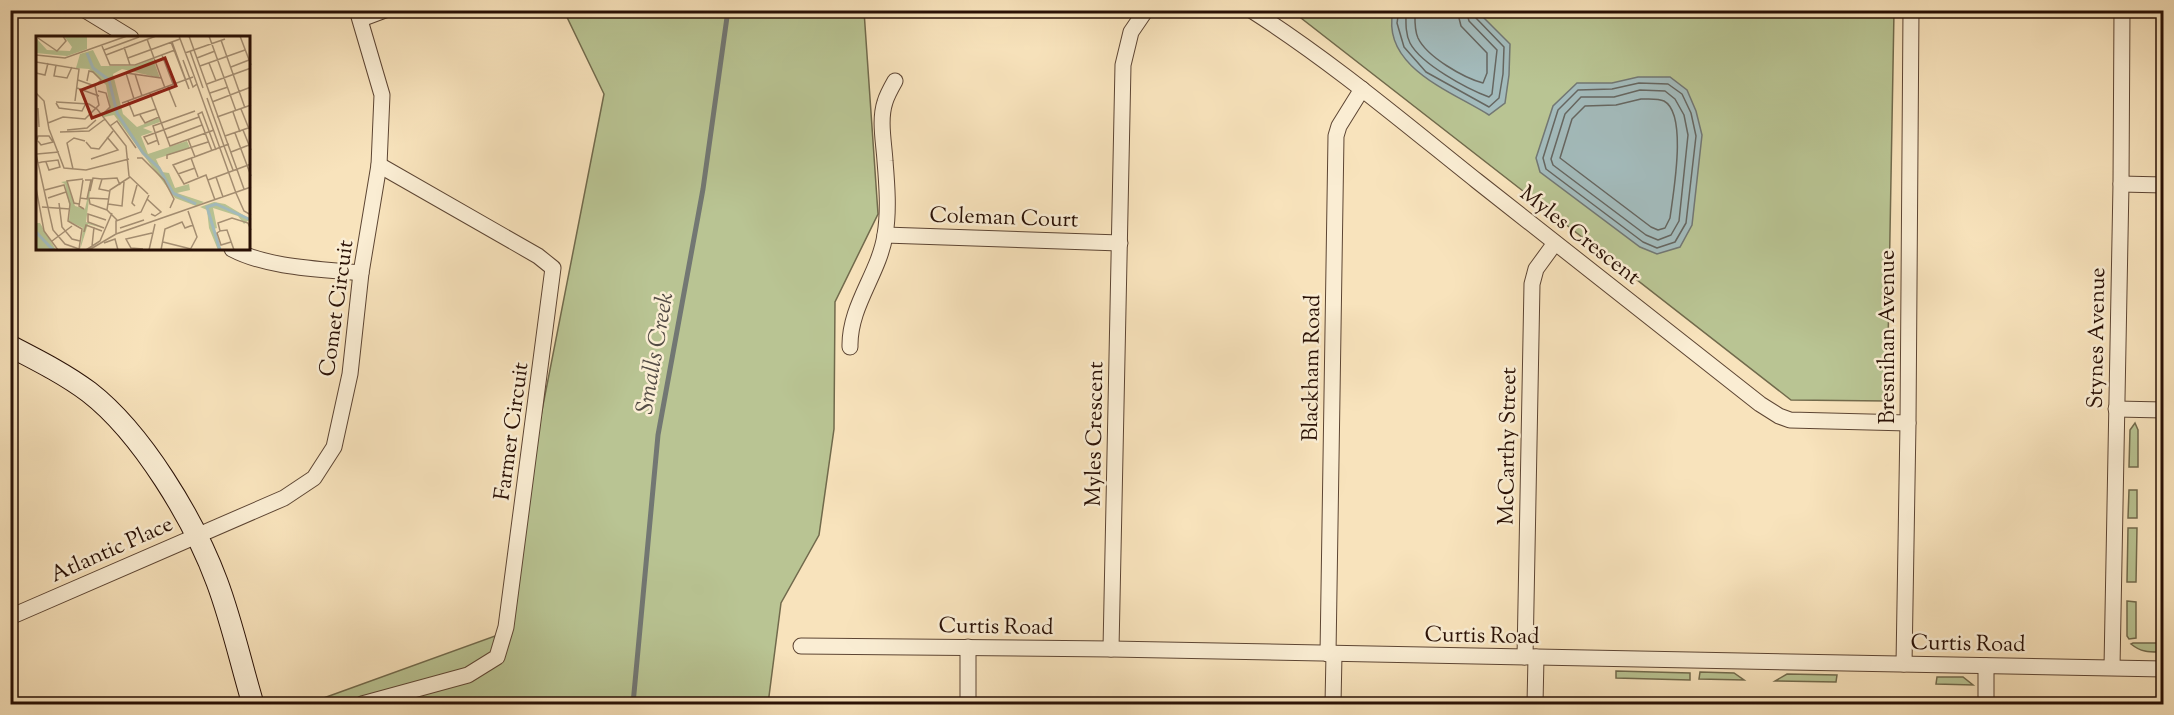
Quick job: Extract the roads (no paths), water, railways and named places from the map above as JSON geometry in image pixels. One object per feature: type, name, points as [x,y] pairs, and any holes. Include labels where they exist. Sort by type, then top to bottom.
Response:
[{"type":"street","points":[[85,10],[128,36]]},
{"type":"street","points":[[359,15],[385,10]]},
{"type":"street","name":"Myles Crescent","points":[[1111,649],[1123,64],[1131,32],[1146,10]]},
{"type":"street","name":"Myles Crescent","points":[[1251,10],[1362,89],[1779,417],[1801,422],[1908,423]]},
{"type":"street","name":"Bresnihan Avenue","points":[[1904,664],[1911,10]]},
{"type":"street","name":"Stynes Avenue","points":[[2112,667],[2122,10]]},
{"type":"street","name":"Comet Circuit","points":[[196,535],[284,498],[314,478],[334,447],[350,374],[361,273],[379,165],[382,95],[359,15]]},
{"type":"street","points":[[850,347],[849,333],[854,316],[882,249],[885,235],[887,182],[883,134],[884,104],[895,81]]},
{"type":"street","name":"Blackham Road","points":[[1333,705],[1331,654],[1336,136],[1339,126],[1362,89]]},
{"type":"street","name":"Farmer Circuit","points":[[362,705],[468,675],[497,657],[506,627],[554,268],[538,256],[379,165]]},
{"type":"street","points":[[2121,184],[2163,185]]},
{"type":"street","name":"Coleman Court","points":[[885,235],[1120,243]]},
{"type":"street","name":"McCarthy Street","points":[[1535,705],[1530,657],[1532,284],[1536,268],[1555,243]]},
{"type":"street","points":[[234,250],[246,257],[283,264],[361,273]]},
{"type":"street","points":[[10,345],[89,392],[116,417],[141,447],[167,485],[196,535],[218,584],[253,705]]},
{"type":"street","points":[[2116,410],[2163,410]]},
{"type":"street","name":"Atlantic Place","points":[[10,617],[196,535]]},
{"type":"street","name":"Curtis Road","points":[[801,646],[1111,649],[2163,669]]},
{"type":"street","points":[[968,647],[968,705]]},
{"type":"street","points":[[1986,666],[1986,705]]},
{"type":"water","points":[[1393,11],[1477,11],[1510,44],[1505,103],[1489,115],[1422,75],[1408,62],[1398,48],[1392,31]]},
{"type":"water","points":[[1638,77],[1670,77],[1687,90],[1696,111],[1702,135],[1692,225],[1680,247],[1657,254],[1640,247],[1540,172],[1536,158],[1553,106],[1577,83],[1612,83]]},
{"type":"waterway","name":"Smalls Creek","points":[[633,704],[658,435],[703,189],[728,10]]}]
